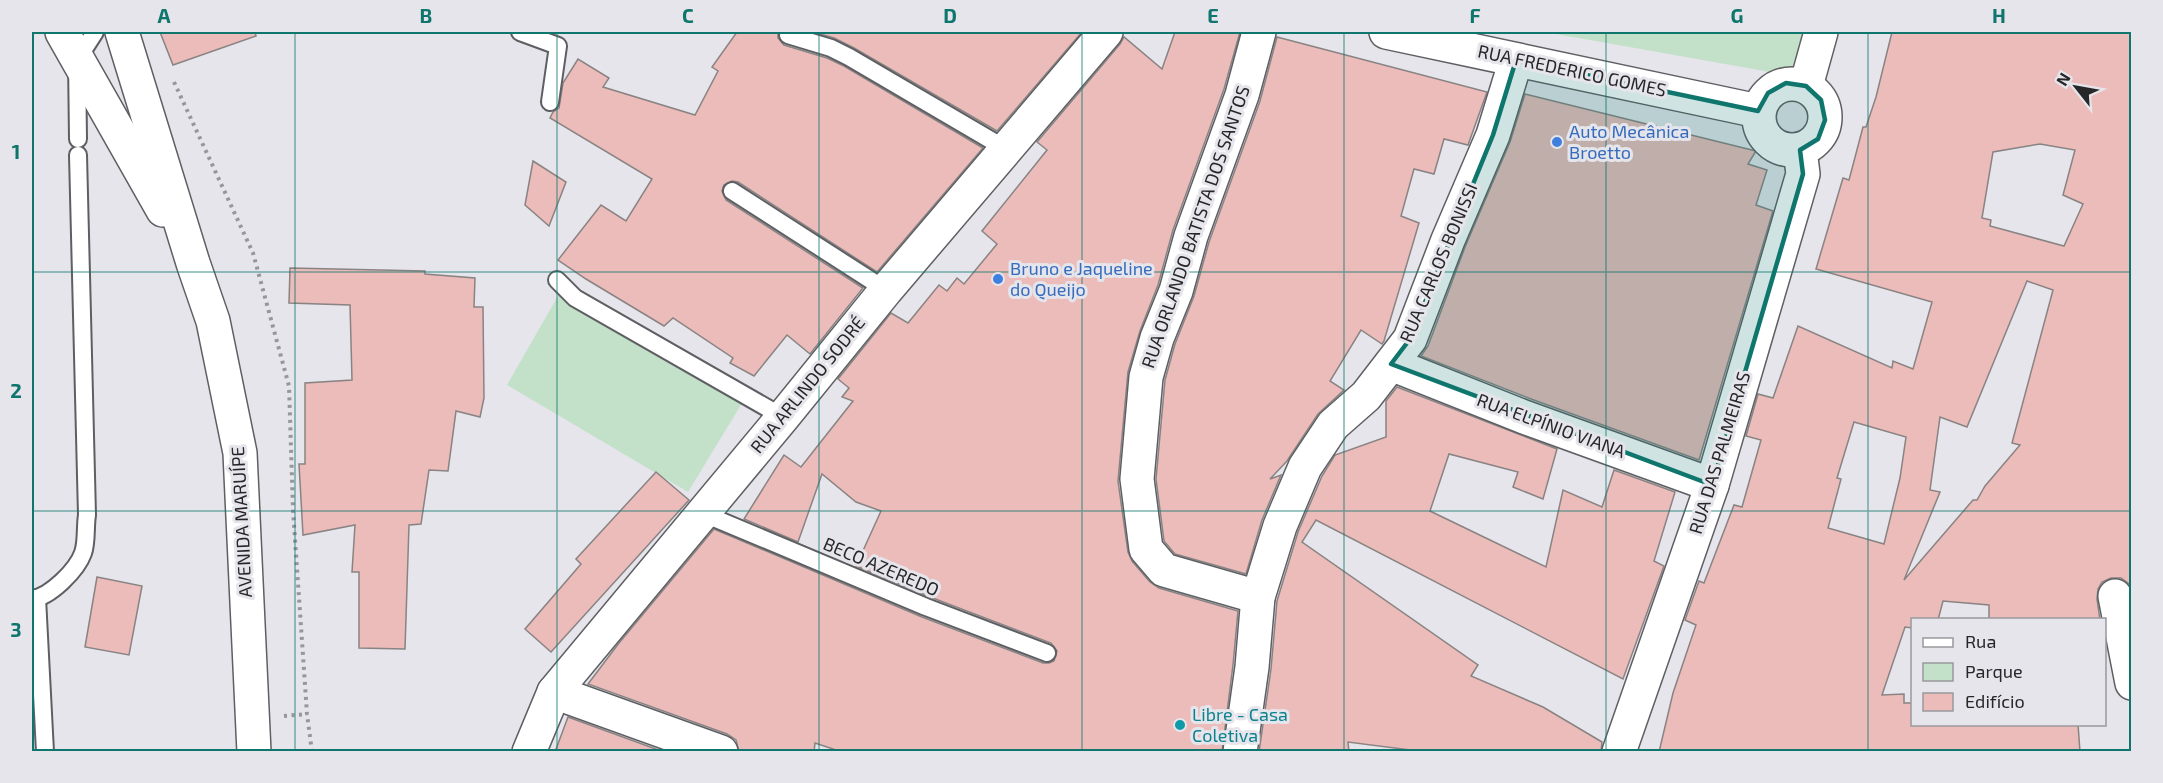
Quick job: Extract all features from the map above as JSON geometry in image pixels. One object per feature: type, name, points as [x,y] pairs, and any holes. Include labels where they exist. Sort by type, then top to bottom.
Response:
[{"type":"street","name":"AVENIDA MARUÍPE","points":[[62,32],[193,263]]},
{"type":"street","name":"AVENIDA MARUÍPE","points":[[122,32],[213,321],[240,453],[254,752]]},
{"type":"street","name":"RUA ARLINDO SODRÉ","points":[[529,752],[554,692],[886,290],[1106,32]]},
{"type":"street","name":"RUA ORLANDO BATISTA DOS SANTOS","points":[[1258,597],[1164,570],[1146,549],[1137,479],[1146,377],[1157,338],[1176,291],[1191,236],[1242,95],[1259,32]]},
{"type":"street","name":"RUA FREDERICO GOMES","points":[[1386,32],[1758,111]]},
{"type":"street","points":[[1806,86],[1821,32]]},
{"type":"street","name":"RUA CARLOS BONISSI","points":[[1240,752],[1258,597],[1280,526],[1305,467],[1333,425],[1366,396],[1410,339],[1448,240],[1493,135],[1516,60]]},
{"type":"street","points":[[1786,83],[1806,86],[1821,100],[1825,120],[1818,139],[1800,150],[1778,148],[1761,133],[1758,111],[1768,93],[1786,83]]},
{"type":"street","name":"RUA DAS PALMEIRAS","points":[[1619,752],[1712,485],[1803,174],[1800,150]]},
{"type":"street","name":"RUA ELPÍNIO VIANA","points":[[1390,364],[1524,417],[1712,485]]},
{"type":"street","points":[[2123,593],[2132,683]]},
{"type":"street","points":[[554,692],[721,752]]},
{"type":"lane","points":[[45,752],[37,707],[34,599],[62,584],[83,553],[87,515],[77,60],[95,32]]},
{"type":"lane","points":[[519,32],[558,46],[550,102]]},
{"type":"lane","points":[[788,35],[831,48],[849,57],[1006,149]]},
{"type":"lane","points":[[732,191],[886,290]]},
{"type":"lane","points":[[557,280],[575,298],[783,417]]},
{"type":"lane","name":"BECO AZEREDO","points":[[702,513],[926,607],[1047,653]]},
{"type":"highlighted area","points":[[1516,60],[1758,111],[1768,93],[1786,83],[1806,86],[1821,100],[1825,120],[1818,139],[1800,150],[1803,174],[1712,485],[1391,364],[1410,339],[1493,135]]},
{"type":"green space","points":[[1545,32],[1811,32],[1798,77]]},
{"type":"green space","points":[[566,282],[750,390],[688,492],[507,385]]},
{"type":"building","points":[[160,32],[255,32],[256,36],[173,65]]},
{"type":"building","points":[[737,32],[778,32],[778,38],[784,45],[827,58],[844,66],[983,148],[877,272],[738,182],[732,181],[724,185],[722,191],[726,200],[863,288],[810,354],[787,335],[754,376],[730,363],[733,358],[673,318],[664,326],[558,260],[601,205],[626,221],[652,179],[550,118],[559,108],[563,83],[578,59],[609,78],[603,87],[695,115],[718,71],[712,67]]},
{"type":"building","points":[[813,32],[1082,32],[997,131],[854,48],[834,38]]},
{"type":"building","points":[[1175,32],[1240,32],[1224,89],[1173,230],[1158,285],[1140,331],[1128,372],[1118,481],[1128,552],[1132,561],[1150,582],[1159,588],[1238,611],[1222,752],[842,752],[815,743],[814,752],[739,752],[736,740],[727,734],[588,684],[619,643],[714,529],[922,617],[1043,663],[1054,661],[1057,651],[1051,643],[856,566],[881,511],[856,502],[822,474],[798,542],[744,519],[784,455],[801,467],[853,401],[842,397],[849,388],[838,379],[891,313],[908,323],[939,285],[947,291],[957,278],[964,284],[997,244],[982,231],[1047,150],[1037,142],[1124,37],[1162,69]]},
{"type":"building","points":[[1892,32],[2132,32],[2132,586],[2121,578],[2111,578],[2102,582],[2098,589],[2097,599],[2100,618],[1989,618],[1989,605],[1943,601],[1939,618],[1911,618],[1911,628],[1905,627],[1882,695],[1904,694],[1904,703],[1911,703],[1911,726],[2078,726],[2080,752],[1659,752],[1673,693],[1696,625],[1685,620],[1699,581],[1704,583],[1734,505],[1742,507],[1761,440],[1746,436],[1758,394],[1773,398],[1798,326],[1892,368],[1893,361],[1913,369],[1932,302],[1816,269],[1843,178],[1849,180],[1863,127],[1866,127]],"holes":[[[2040,144],[2075,150],[2063,195],[2083,204],[2064,246],[1990,226],[1991,220],[1982,218],[1993,152]],[[2027,281],[2053,290],[2012,443],[2020,445],[1985,486],[1977,500],[1973,500],[1904,580],[1940,492],[1930,490],[1940,417],[1967,427]],[[1854,422],[1906,437],[1900,478],[1884,544],[1828,528],[1841,479],[1837,478]]]},
{"type":"building","points":[[1277,37],[1487,92],[1468,145],[1444,139],[1434,174],[1414,169],[1401,216],[1419,223],[1384,341],[1382,344],[1361,330],[1330,381],[1344,390],[1318,414],[1287,461],[1270,479],[1281,475],[1262,520],[1246,574],[1175,554],[1164,541],[1156,479],[1165,380],[1175,344],[1194,296],[1209,242],[1260,101]]},
{"type":"building","points":[[1525,94],[1756,151],[1748,164],[1767,170],[1756,205],[1773,211],[1699,460],[1421,356],[1428,346],[1465,247],[1510,142]]},
{"type":"building","points":[[533,161],[566,182],[549,226],[525,205]]},
{"type":"building","points":[[290,268],[425,271],[425,274],[475,278],[474,307],[483,307],[484,398],[480,417],[456,411],[448,471],[429,470],[421,524],[409,525],[405,649],[359,648],[359,572],[352,572],[355,525],[303,535],[299,464],[305,464],[305,383],[352,380],[350,305],[289,303]]},
{"type":"building","points":[[1397,387],[1557,449],[1543,499],[1513,487],[1518,472],[1449,454],[1430,511],[1546,567],[1563,490],[1602,507],[1614,470],[1675,492],[1654,561],[1664,566],[1623,679],[1316,520],[1302,542],[1478,665],[1471,676],[1543,707],[1602,742],[1601,752],[1426,752],[1348,742],[1349,752],[1259,752],[1271,669],[1277,601],[1298,532],[1322,476],[1335,455],[1386,437],[1386,401]]},
{"type":"building","points":[[656,472],[689,500],[551,652],[525,629],[581,564],[576,559]]},
{"type":"building","points":[[97,577],[142,586],[129,655],[85,647]]},
{"type":"building","points":[[568,717],[664,752],[555,752]]},
{"type":"place","name":"Auto Mecânica Broetto","points":[[1557,142]]},
{"type":"place","name":"Bruno e Jaqueline do Queijo","points":[[998,279]]},
{"type":"place","name":"Libre - Casa Coletiva","points":[[1180,725]]}]
